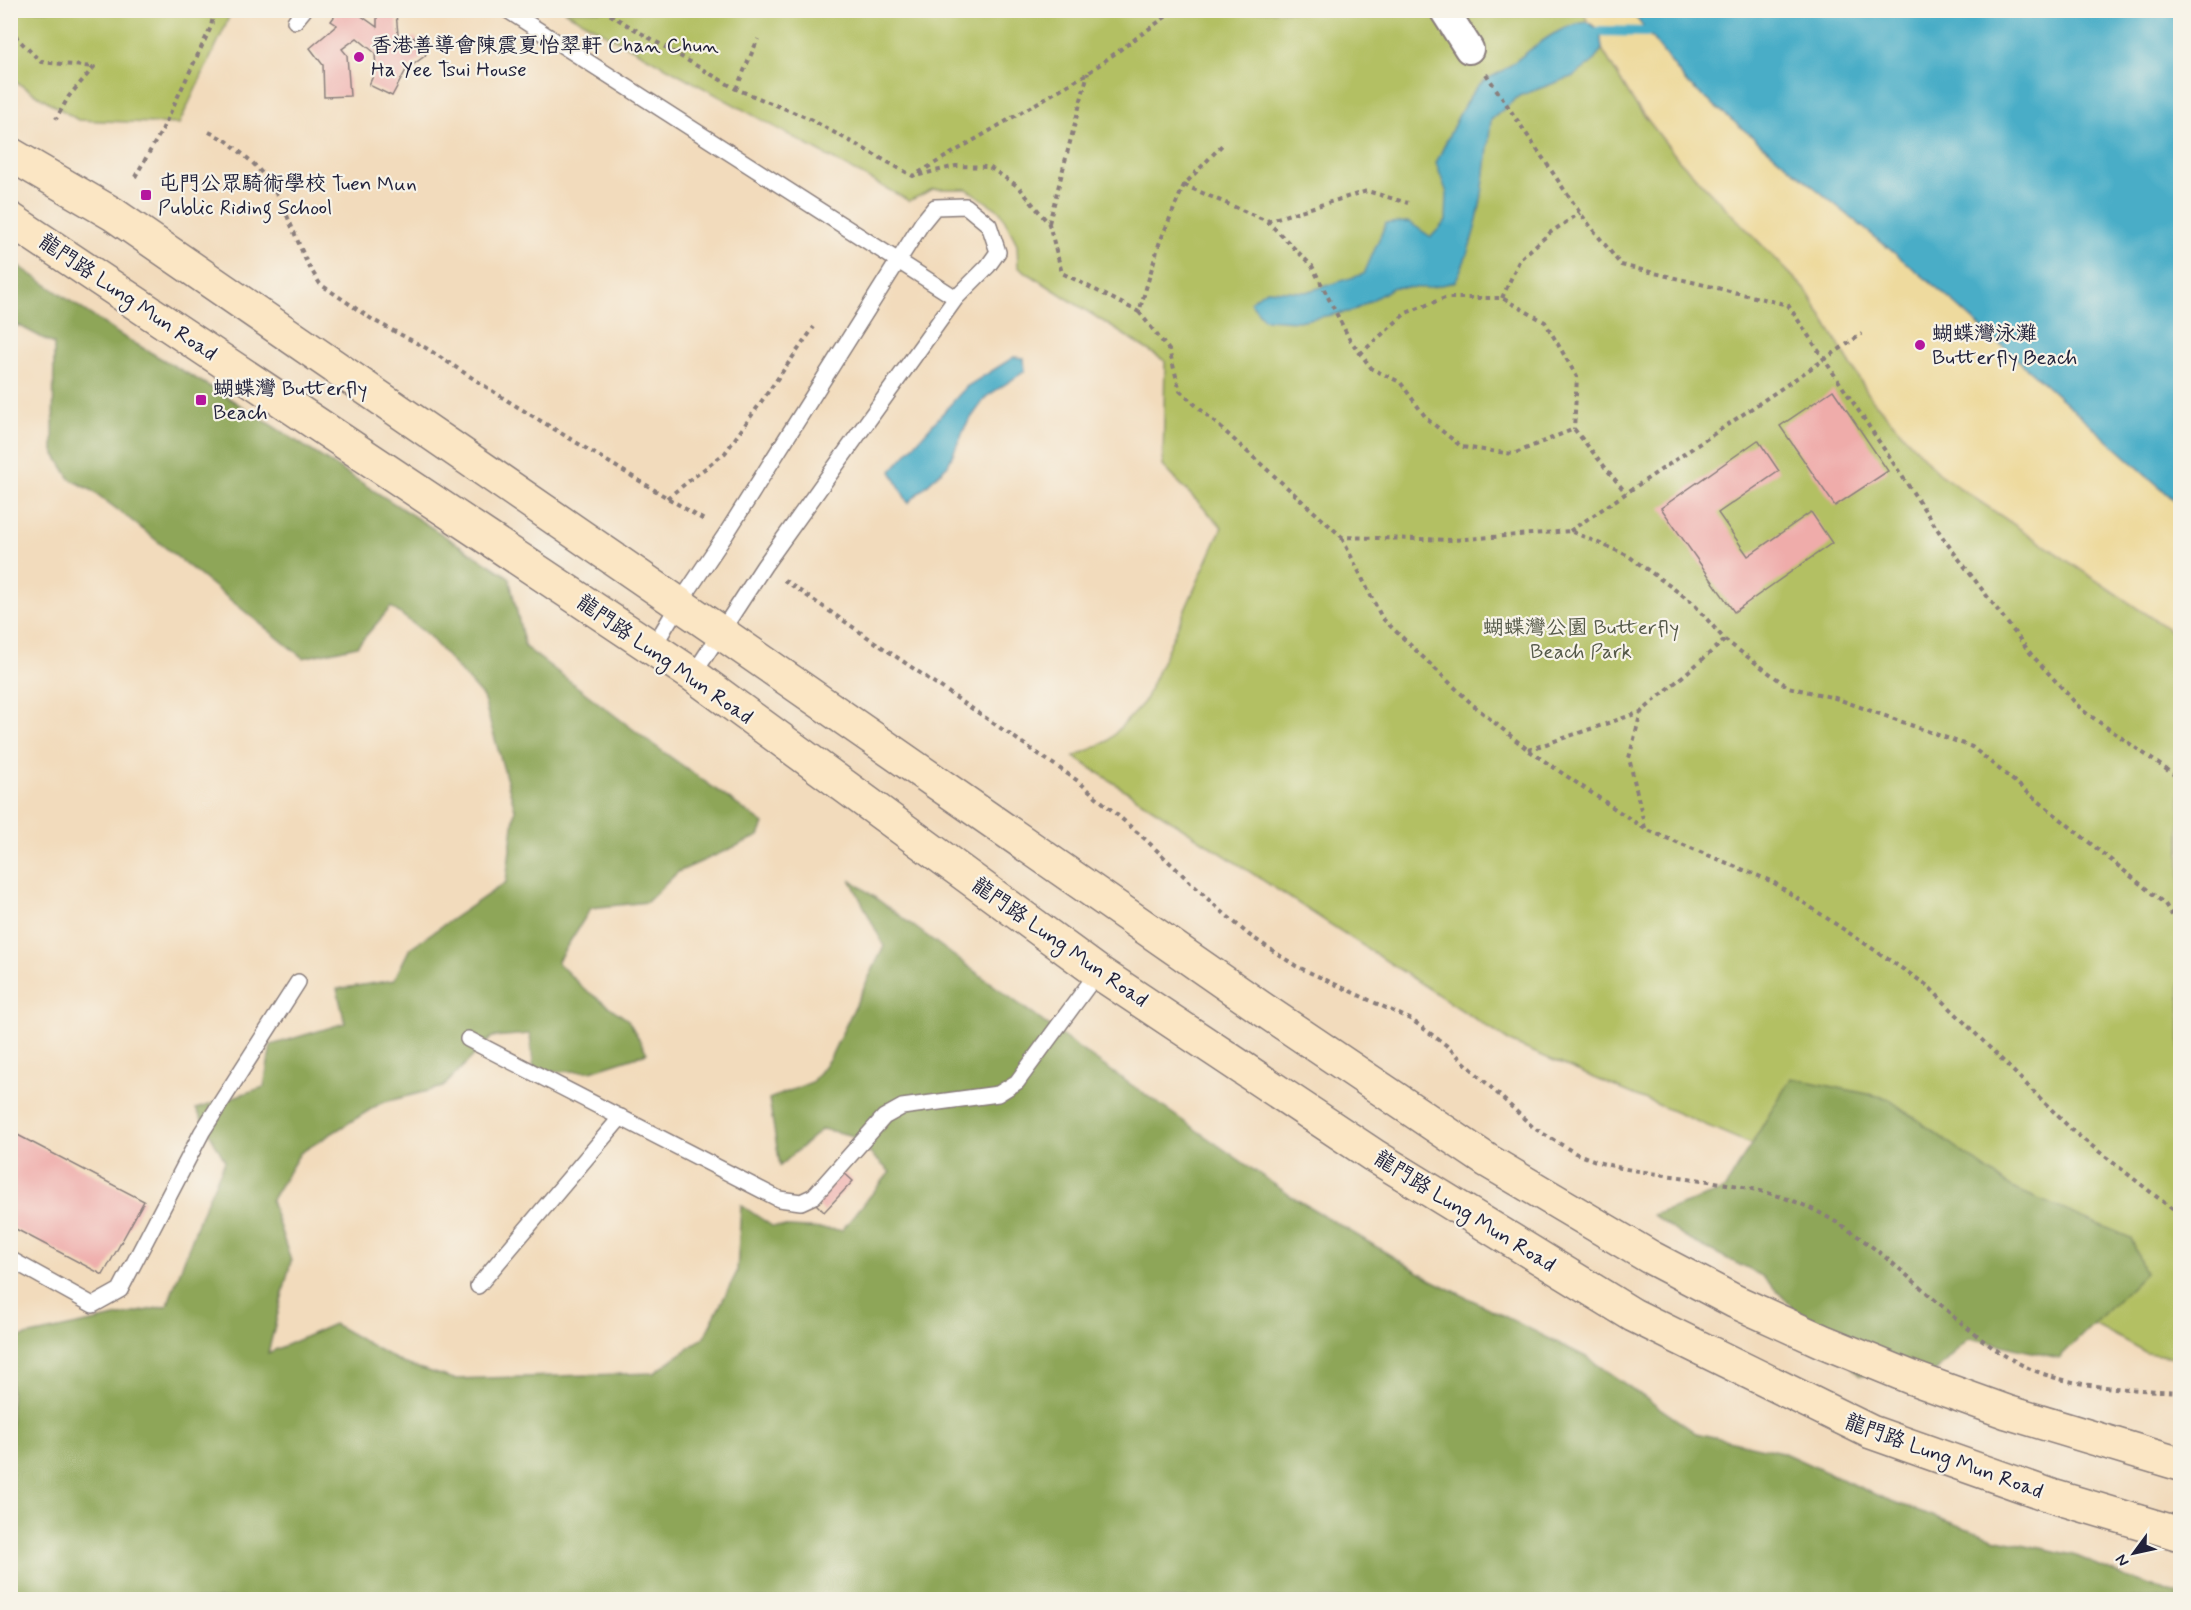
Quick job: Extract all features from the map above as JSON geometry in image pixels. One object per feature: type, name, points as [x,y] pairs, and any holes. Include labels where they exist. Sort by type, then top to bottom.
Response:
[{"type":"main road","points":[[10,154],[113,214],[1271,1015],[1488,1161],[1650,1257],[1734,1301],[1822,1341],[1910,1377],[2007,1412],[2181,1464]]},
{"type":"main road","name":"龍門路 Lung Mun Road","points":[[10,219],[693,675],[1098,972],[1373,1155],[1633,1315],[1871,1432],[2052,1496],[2181,1534]]},
{"type":"street","points":[[1444,10],[1469,49]]},
{"type":"lane","points":[[507,10],[956,298]]},
{"type":"lane","points":[[652,649],[898,261],[935,207],[966,207],[989,225],[998,252],[988,266],[956,298],[764,566],[693,675]]},
{"type":"lane","points":[[468,1039],[779,1198],[801,1202],[814,1196],[884,1117],[902,1107],[998,1095],[1017,1082],[1098,972]]},
{"type":"lane","points":[[10,1259],[93,1305],[120,1290],[202,1132],[298,982]]},
{"type":"lane","points":[[478,1286],[621,1117]]},
{"type":"path","points":[[135,177],[161,132],[211,27],[214,10]]},
{"type":"path","points":[[602,10],[736,89],[808,118],[913,176],[956,166],[989,167],[1019,187],[1049,224],[1062,273],[1140,312],[1169,350],[1180,390],[1342,537],[1382,618],[1473,705],[1528,750],[1645,829],[1773,882],[1928,986],[2074,1132],[2181,1215]]},
{"type":"path","points":[[913,176],[1088,73],[1175,10]]},
{"type":"path","points":[[10,18],[17,38],[41,62],[94,67],[69,96],[56,119]]},
{"type":"path","points":[[736,89],[758,39]]},
{"type":"path","points":[[1469,49],[1580,213],[1621,265],[1788,305],[1946,542],[2031,654],[2082,710],[2181,779]]},
{"type":"path","points":[[1049,224],[1088,73]]},
{"type":"path","points":[[10,94],[16,96]]},
{"type":"path","points":[[209,132],[227,141],[252,162],[269,181],[288,216],[307,263],[320,284],[373,320],[426,348],[508,401],[726,534]]},
{"type":"path","points":[[1140,312],[1159,244],[1184,185],[1223,144]]},
{"type":"path","points":[[1184,185],[1267,221],[1312,266],[1350,340],[1372,369],[1400,381],[1427,419],[1462,447],[1514,454],[1574,429]]},
{"type":"path","points":[[1267,221],[1367,191],[1408,203]]},
{"type":"path","points":[[1502,298],[1520,259],[1551,232],[1580,213]]},
{"type":"path","points":[[1360,354],[1406,313],[1445,298],[1502,298],[1545,322],[1577,377],[1574,429],[1626,493]]},
{"type":"path","points":[[667,498],[724,453],[814,327]]},
{"type":"path","points":[[1570,531],[1862,334]]},
{"type":"path","points":[[1342,537],[1453,540],[1570,531],[1627,555],[1692,602],[1725,640],[1788,687],[1835,698],[1972,747],[2165,904],[2181,928]]},
{"type":"path","points":[[764,566],[1078,781],[1145,839],[1228,918],[1265,946],[1296,966],[1348,992],[1398,1012],[1428,1031],[1446,1045],[1519,1116],[1560,1146],[1601,1164],[1644,1173],[1757,1190],[1794,1202],[1830,1219],[1862,1240],[1977,1335],[2025,1366],[2059,1378],[2097,1386],[2181,1392]]},
{"type":"path","points":[[1528,750],[1641,712],[1725,640]]},
{"type":"path","points":[[1641,712],[1629,758],[1645,829]]},
{"type":"green space","points":[[10,11],[231,11],[179,124],[78,120],[11,79]]},
{"type":"green space","name":"蝴蝶灣公園 Butterfly Beach Park","points":[[564,11],[1583,11],[1602,49],[1633,101],[1679,160],[1806,290],[1871,398],[1938,473],[2180,637],[2180,1358],[2147,1353],[1814,1171],[1512,1043],[1074,757],[1108,741],[1144,702],[1222,527],[1163,466],[1165,361],[1018,267],[1017,244],[1000,211],[967,189],[933,189],[909,201]]},
{"type":"green space","points":[[10,260],[122,336],[221,393],[509,577],[525,647],[651,743],[764,824],[759,836],[678,872],[647,902],[591,908],[557,962],[583,988],[628,1020],[647,1053],[591,1071],[534,1072],[530,1034],[492,1037],[443,1087],[381,1103],[300,1153],[271,1201],[291,1261],[268,1353],[334,1324],[402,1363],[454,1379],[654,1373],[704,1337],[737,1272],[741,1205],[772,1226],[842,1230],[890,1172],[850,1135],[822,1129],[780,1166],[769,1099],[812,1082],[830,1058],[884,946],[850,879],[1077,1047],[1291,1196],[1432,1280],[1586,1357],[1696,1433],[1782,1452],[1883,1498],[1993,1538],[2074,1555],[2126,1577],[2180,1595],[2180,1599],[11,1599],[11,1339],[167,1306],[202,1212],[225,1161],[196,1109],[264,1087],[271,1045],[345,1023],[337,989],[394,980],[410,948],[506,882],[515,809],[483,697],[428,635],[391,607],[357,646],[303,658],[126,516],[91,490],[70,479],[53,451],[54,344],[18,325],[11,330]]},
{"type":"green space","points":[[1791,1078],[1887,1098],[2012,1188],[2131,1238],[2145,1273],[2059,1358],[1969,1338],[1935,1372],[1860,1375],[1762,1276],[1684,1237],[1653,1215],[1724,1190]]},
{"type":"sand","name":"蝴蝶灣泳灘 Butterfly Beach","points":[[1583,11],[1631,11],[1687,83],[1942,292],[2180,505],[2180,637],[1938,473],[1871,398],[1806,290],[1679,160],[1633,101],[1602,49],[1600,31],[1588,22]]},
{"type":"water","points":[[1631,11],[2180,11],[2180,505],[1942,292],[1687,83]]},
{"type":"water","points":[[1588,22],[1600,31],[1602,49],[1593,62],[1574,76],[1519,96],[1491,120],[1484,182],[1476,223],[1464,263],[1455,282],[1428,288],[1394,287],[1353,311],[1298,321],[1264,319],[1250,302],[1266,290],[1306,292],[1364,274],[1386,223],[1409,222],[1431,237],[1446,221],[1447,193],[1436,163],[1460,112],[1472,94],[1484,81],[1505,69],[1554,33]]},
{"type":"water","points":[[1014,357],[1024,358],[1025,371],[986,397],[966,425],[948,465],[908,503],[891,471],[966,387]]},
{"type":"building","points":[[339,10],[353,10],[377,27],[377,14],[396,13],[398,34],[405,42],[415,37],[426,55],[406,70],[392,96],[369,85],[376,69],[375,53],[357,38],[342,49],[347,55],[350,96],[324,97],[323,65],[310,48],[337,25],[331,21]]},
{"type":"building","points":[[1833,390],[1888,471],[1835,506],[1780,426]]},
{"type":"building","points":[[1758,440],[1779,471],[1718,513],[1748,556],[1811,512],[1832,543],[1734,612],[1661,508]]},
{"type":"building","points":[[10,1131],[144,1201],[103,1275],[10,1226]]},
{"type":"building","points":[[842,1171],[853,1181],[824,1212],[814,1202]]},
{"type":"waterway","points":[[1588,38],[1600,31],[1647,32]]},
{"type":"place","name":"香港善導會陳震夏怡翠軒 Chan Chun Ha Yee Tsui House","points":[[359,57]]},
{"type":"place","name":"屯門公眾騎術學校 Tuen Mun Public Riding School","points":[[146,195]]},
{"type":"place","name":"蝴蝶灣泳灘 Butterfly Beach","points":[[1920,345]]},
{"type":"place","name":"蝴蝶灣 Butterfly Beach","points":[[201,400]]}]
